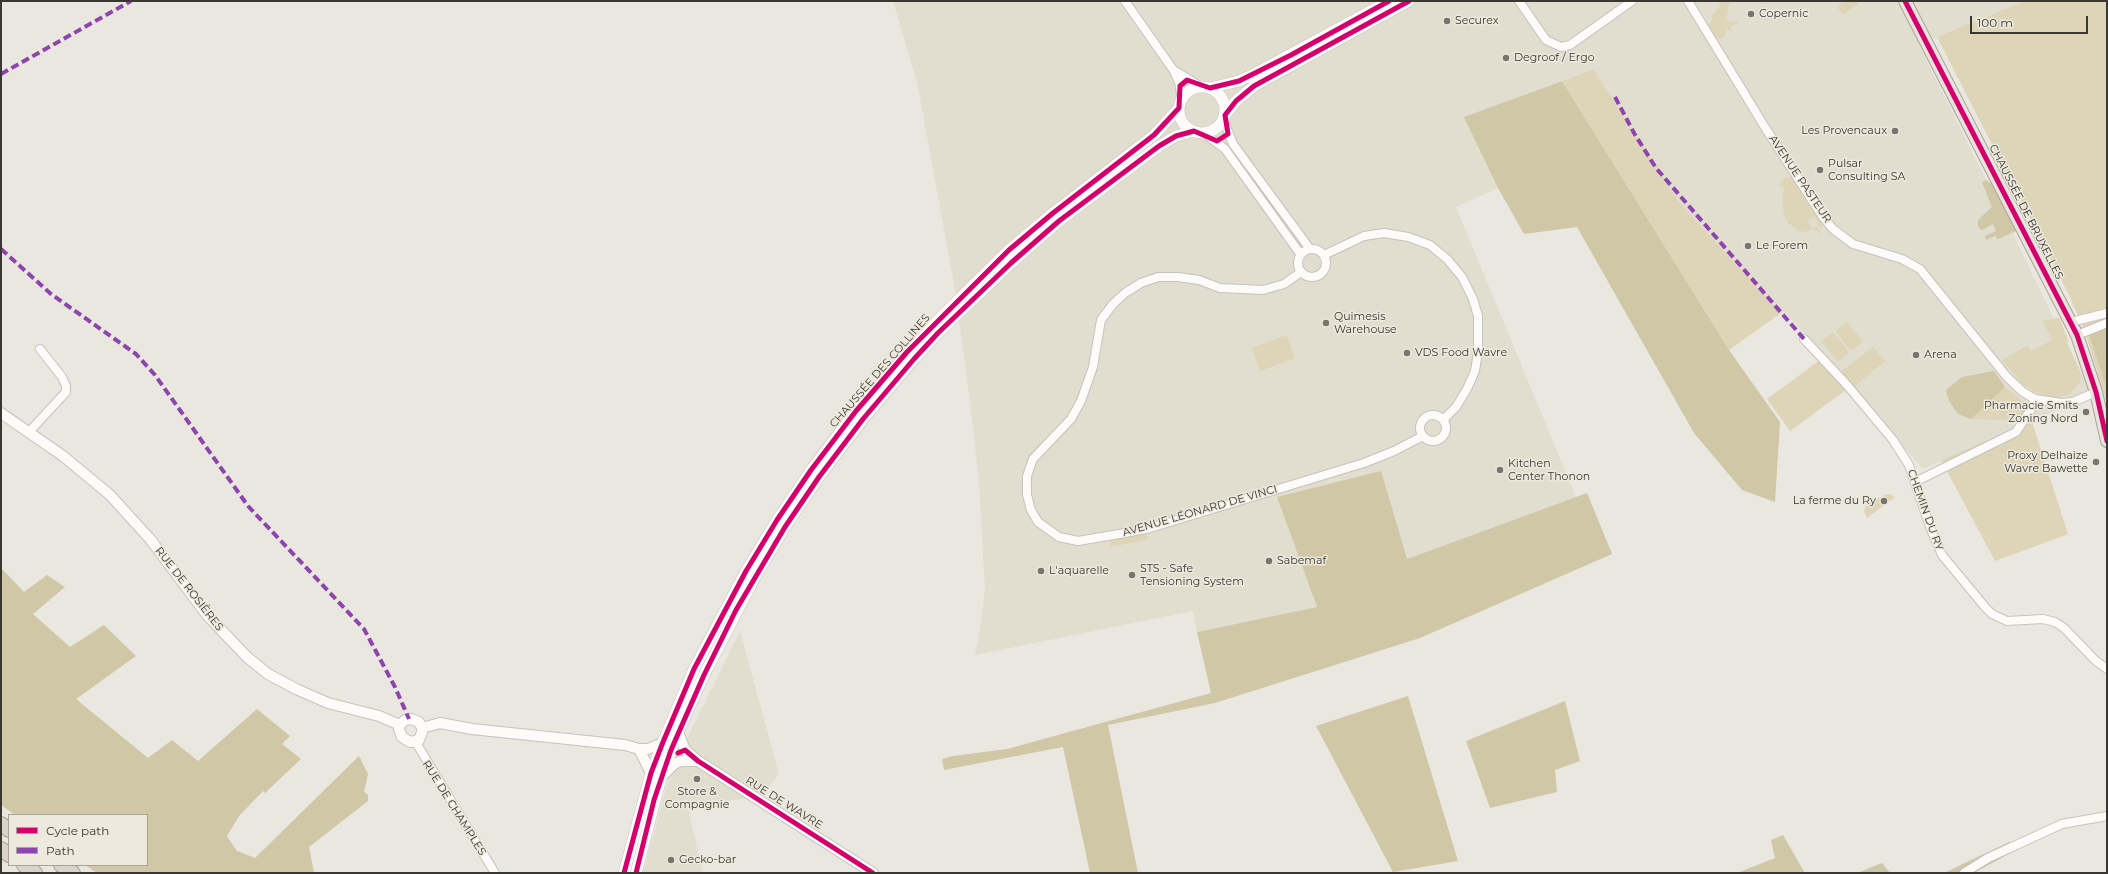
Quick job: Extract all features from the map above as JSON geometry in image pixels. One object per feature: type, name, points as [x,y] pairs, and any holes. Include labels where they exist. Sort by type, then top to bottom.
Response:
[{"type":"highway","points":[[26,866],[36,873]]},
{"type":"highway","points":[[62,866],[73,873]]},
{"type":"main road","points":[[1389,1],[1239,81],[1187,93],[1181,104],[1183,122],[1199,132],[1216,128],[1236,101],[1254,86],[1409,1]]},
{"type":"main road","name":"CHAUSSÉE DE BRUXELLES","points":[[1905,1],[2077,334],[2096,392],[2107,441]]},
{"type":"main road","points":[[1205,88],[1220,96],[1224,102],[1224,117]]},
{"type":"main road","name":"CHAUSSÉE DES COLLINES","points":[[624,873],[656,776],[694,669],[746,571],[777,520],[811,470],[856,411],[938,319],[1020,241],[1059,208],[1154,135],[1181,104]]},
{"type":"main road","name":"CHAUSSÉE DES COLLINES","points":[[666,747],[678,732],[736,610],[785,527],[819,477],[863,419],[938,333],[1017,257],[1095,192],[1159,146],[1181,134],[1199,132]]},
{"type":"main road","name":"CHAUSSÉE DES COLLINES","points":[[636,873],[656,776]]},
{"type":"street","points":[[1125,1],[1174,71],[1179,82],[1181,104]]},
{"type":"street","points":[[1519,1],[1546,40],[1561,47],[1570,45],[1632,1]]},
{"type":"street","name":"AVENUE PASTEUR","points":[[1688,1],[1823,217],[1833,228],[1853,244],[1902,259],[1920,269],[2007,377],[2023,392],[2034,399]]},
{"type":"street","points":[[1174,71],[1205,88]]},
{"type":"street","points":[[1224,117],[1233,144],[1310,249]]},
{"type":"street","points":[[1199,132],[1225,149],[1301,255]]},
{"type":"street","points":[[1324,255],[1364,236],[1384,233],[1408,236],[1430,245],[1447,259],[1462,277],[1473,299],[1478,316],[1478,352],[1475,371],[1467,389],[1456,407],[1443,420]]},
{"type":"street","points":[[1310,249],[1316,249],[1324,255],[1326,266],[1321,274],[1310,277],[1301,272],[1298,262],[1301,255],[1310,249]]},
{"type":"street","name":"AVENUE LÉONARD DE VINCI","points":[[1301,272],[1284,284],[1263,290],[1220,288],[1185,278],[1158,277],[1141,283],[1125,292],[1113,304],[1102,320],[1093,367],[1081,401],[1071,419],[1033,459],[1027,476],[1027,495],[1031,510],[1038,522],[1059,537],[1078,541],[1142,530],[1364,463],[1394,451],[1423,436]]},
{"type":"street","points":[[2071,322],[2107,313]]},
{"type":"street","points":[[2077,334],[2107,323]]},
{"type":"street","name":"CHEMIN DU RY","points":[[1804,339],[1885,429],[1904,457],[1915,482],[1930,527],[1942,555],[1992,614],[2007,621],[2043,619],[2055,622],[2064,628],[2096,661],[2107,669]]},
{"type":"street","points":[[28,432],[66,392],[66,386],[62,377],[40,349]]},
{"type":"street","points":[[1915,482],[2016,432],[2030,411],[2034,399],[2049,402],[2067,402],[2096,392]]},
{"type":"street","name":"RUE DE ROSIÈRES","points":[[1,413],[93,480],[128,513],[150,539],[207,615],[227,638],[268,674],[302,692],[328,703],[379,716],[400,726]]},
{"type":"street","points":[[1435,415],[1443,420],[1446,426],[1442,437],[1431,440],[1423,436],[1420,428],[1424,418],[1435,415]]},
{"type":"street","points":[[400,726],[405,720],[411,719],[419,722],[422,728],[421,736],[419,740],[415,741]]},
{"type":"street","points":[[422,728],[440,723],[472,729],[625,745],[639,749],[666,747]]},
{"type":"street","name":"RUE DE CHAMPLES","points":[[400,726],[399,729],[402,737],[405,740],[415,741],[495,873]]},
{"type":"street","name":"RUE DE WAVRE","points":[[678,732],[685,750],[698,761],[873,873]]},
{"type":"street","points":[[639,749],[656,776],[681,761],[698,761]]},
{"type":"street","points":[[1964,873],[1988,858],[2062,824],[2107,816]]},
{"type":"shaded area","points":[[893,1],[2025,1],[1919,45],[1986,180],[1993,185],[2016,231],[2013,234],[2054,319],[2059,318],[2068,340],[2067,343],[2093,397],[2037,418],[2032,422],[1923,469],[1785,312],[1781,313],[1679,202],[1592,69],[1465,117],[1498,188],[1456,207],[1576,497],[1407,559],[1277,497],[1317,607],[1197,632],[1193,611],[975,655],[985,590],[979,482],[971,410],[955,289],[917,82]]},
{"type":"shaded area","points":[[1717,1],[1730,1],[1726,20],[1738,22],[1738,24],[1730,26],[1732,30],[1731,32],[1727,28],[1723,39],[1714,38],[1708,25],[1712,21],[1712,16],[1721,4]]},
{"type":"shaded area","points":[[1845,1],[1856,1],[1858,4],[1843,15],[1837,6]]},
{"type":"shaded area","points":[[2025,1],[2107,1],[2107,404],[2086,335],[2070,297],[1937,37]]},
{"type":"shaded area","points":[[1593,69],[1679,202],[1781,313],[1729,350],[1562,81]]},
{"type":"shaded area","points":[[1562,81],[1729,350],[1780,422],[1775,502],[1742,490],[1694,433],[1577,227],[1524,234],[1498,188],[1464,117]]},
{"type":"shaded area","points":[[1785,177],[1793,178],[1822,223],[1821,229],[1814,217],[1807,220],[1812,229],[1817,226],[1821,232],[1818,234],[1818,231],[1816,230],[1809,230],[1808,232],[1799,231],[1788,223],[1784,215],[1782,196],[1785,188],[1779,186]]},
{"type":"shaded area","points":[[1986,180],[1993,185],[2016,231],[1998,239],[1995,236],[1986,240],[1985,236],[1996,231],[1993,224],[1982,230],[1978,227],[1978,220],[1992,207],[1982,182]]},
{"type":"shaded area","points":[[2059,318],[2068,340],[2067,343],[2081,374],[2080,382],[2070,394],[2055,398],[2035,392],[2023,384],[2002,360],[2028,345],[2031,351],[2052,340],[2042,321]]},
{"type":"shaded area","points":[[1847,322],[1863,342],[1851,351],[1835,331]]},
{"type":"shaded area","points":[[2107,327],[2107,389],[2089,334]]},
{"type":"shaded area","points":[[1833,332],[1849,352],[1838,362],[1821,341]]},
{"type":"shaded area","points":[[1287,335],[1295,358],[1260,371],[1252,348]]},
{"type":"shaded area","points":[[1873,347],[1885,361],[1854,387],[1841,372]]},
{"type":"shaded area","points":[[1820,360],[1846,390],[1790,431],[1767,399]]},
{"type":"shaded area","points":[[1994,371],[2005,387],[1971,419],[1958,414],[1949,401],[1946,390],[1962,377]]},
{"type":"shaded area","points":[[2005,387],[2026,404],[2025,414],[2020,418],[2013,420],[1971,419]]},
{"type":"shaded area","points":[[2032,422],[2068,534],[1995,561],[1941,460]]},
{"type":"shaded area","points":[[1381,471],[1407,559],[1587,493],[1612,554],[1420,638],[1215,703],[1108,725],[1138,873],[1090,873],[1063,747],[944,770],[942,759],[953,756],[1007,749],[1211,693],[1197,632],[1317,607],[1277,497]]},
{"type":"shaded area","points":[[1891,494],[1894,498],[1867,518],[1864,512],[1865,507],[1884,495]]},
{"type":"shaded area","points":[[1145,533],[1148,537],[1147,540],[1110,547],[1110,541]]},
{"type":"shaded area","points":[[1,568],[24,592],[47,575],[65,587],[33,614],[70,647],[104,625],[136,656],[76,699],[148,758],[172,740],[198,761],[257,709],[290,736],[282,744],[301,759],[265,793],[263,791],[239,816],[227,836],[237,851],[255,858],[359,756],[368,774],[364,792],[368,795],[368,801],[309,847],[314,873],[97,873],[86,866],[148,866],[148,814],[14,814],[1,805]]},
{"type":"shaded area","points":[[740,631],[779,774],[762,795],[688,808],[703,873],[643,873],[671,771]]},
{"type":"shaded area","points":[[1408,696],[1458,861],[1393,872],[1316,726]]},
{"type":"shaded area","points":[[1565,701],[1580,761],[1555,770],[1557,792],[1490,808],[1466,741]]},
{"type":"shaded area","points":[[1783,835],[1805,873],[1737,873],[1775,858],[1771,840]]},
{"type":"shaded area","points":[[2009,842],[2016,850],[1974,873],[1944,873]]},
{"type":"shaded area","points":[[1882,863],[1890,873],[1857,873]]},
{"type":"marked path","points":[[1,74],[131,1]]},
{"type":"marked path","points":[[1615,97],[1634,133],[1656,168],[1804,339]]},
{"type":"marked path","points":[[1,249],[51,294],[136,354],[155,375],[248,506],[364,629],[395,687],[409,719]]},
{"type":"cycle path","points":[[624,873],[651,773],[663,742],[694,669],[746,571],[777,520],[811,470],[856,411],[907,352],[1009,250],[1053,213],[1154,135],[1179,108],[1180,86],[1187,80],[1210,88],[1239,81],[1291,55],[1389,1]]},
{"type":"cycle path","points":[[636,873],[654,800],[671,750],[704,675],[736,610],[785,527],[819,477],[863,419],[914,359],[938,333],[1011,263],[1059,221],[1159,146],[1176,136],[1194,131],[1217,141],[1228,134],[1225,115],[1236,101],[1254,86],[1409,1]]},
{"type":"cycle path","points":[[1905,1],[2077,335],[2096,392],[2107,441]]},
{"type":"cycle path","points":[[678,753],[685,750],[698,761],[873,873]]},
{"type":"place","name":"Copernic","points":[[1751,14]]},
{"type":"place","name":"Securex","points":[[1447,21]]},
{"type":"place","name":"Degroof / Ergo","points":[[1506,58]]},
{"type":"place","name":"Les Provencaux","points":[[1895,131]]},
{"type":"place","name":"Pulsar Consulting SA","points":[[1820,170]]},
{"type":"place","name":"Le Forem","points":[[1748,246]]},
{"type":"place","name":"Quimesis Warehouse","points":[[1326,323]]},
{"type":"place","name":"VDS Food Wavre","points":[[1407,353]]},
{"type":"place","name":"Arena","points":[[1916,355]]},
{"type":"place","name":"Pharmacie Smits Zoning Nord","points":[[2086,412]]},
{"type":"place","name":"Proxy Delhaize Wavre Bawette","points":[[2096,462]]},
{"type":"place","name":"Kitchen Center Thonon","points":[[1500,470]]},
{"type":"place","name":"La ferme du Ry","points":[[1884,501]]},
{"type":"place","name":"Sabemaf","points":[[1269,561]]},
{"type":"place","name":"L'aquarelle","points":[[1041,571]]},
{"type":"place","name":"STS - Safe Tensioning System","points":[[1132,575]]},
{"type":"place","name":"Store & Compagnie","points":[[697,779]]},
{"type":"place","name":"Gecko-bar","points":[[671,860]]}]
